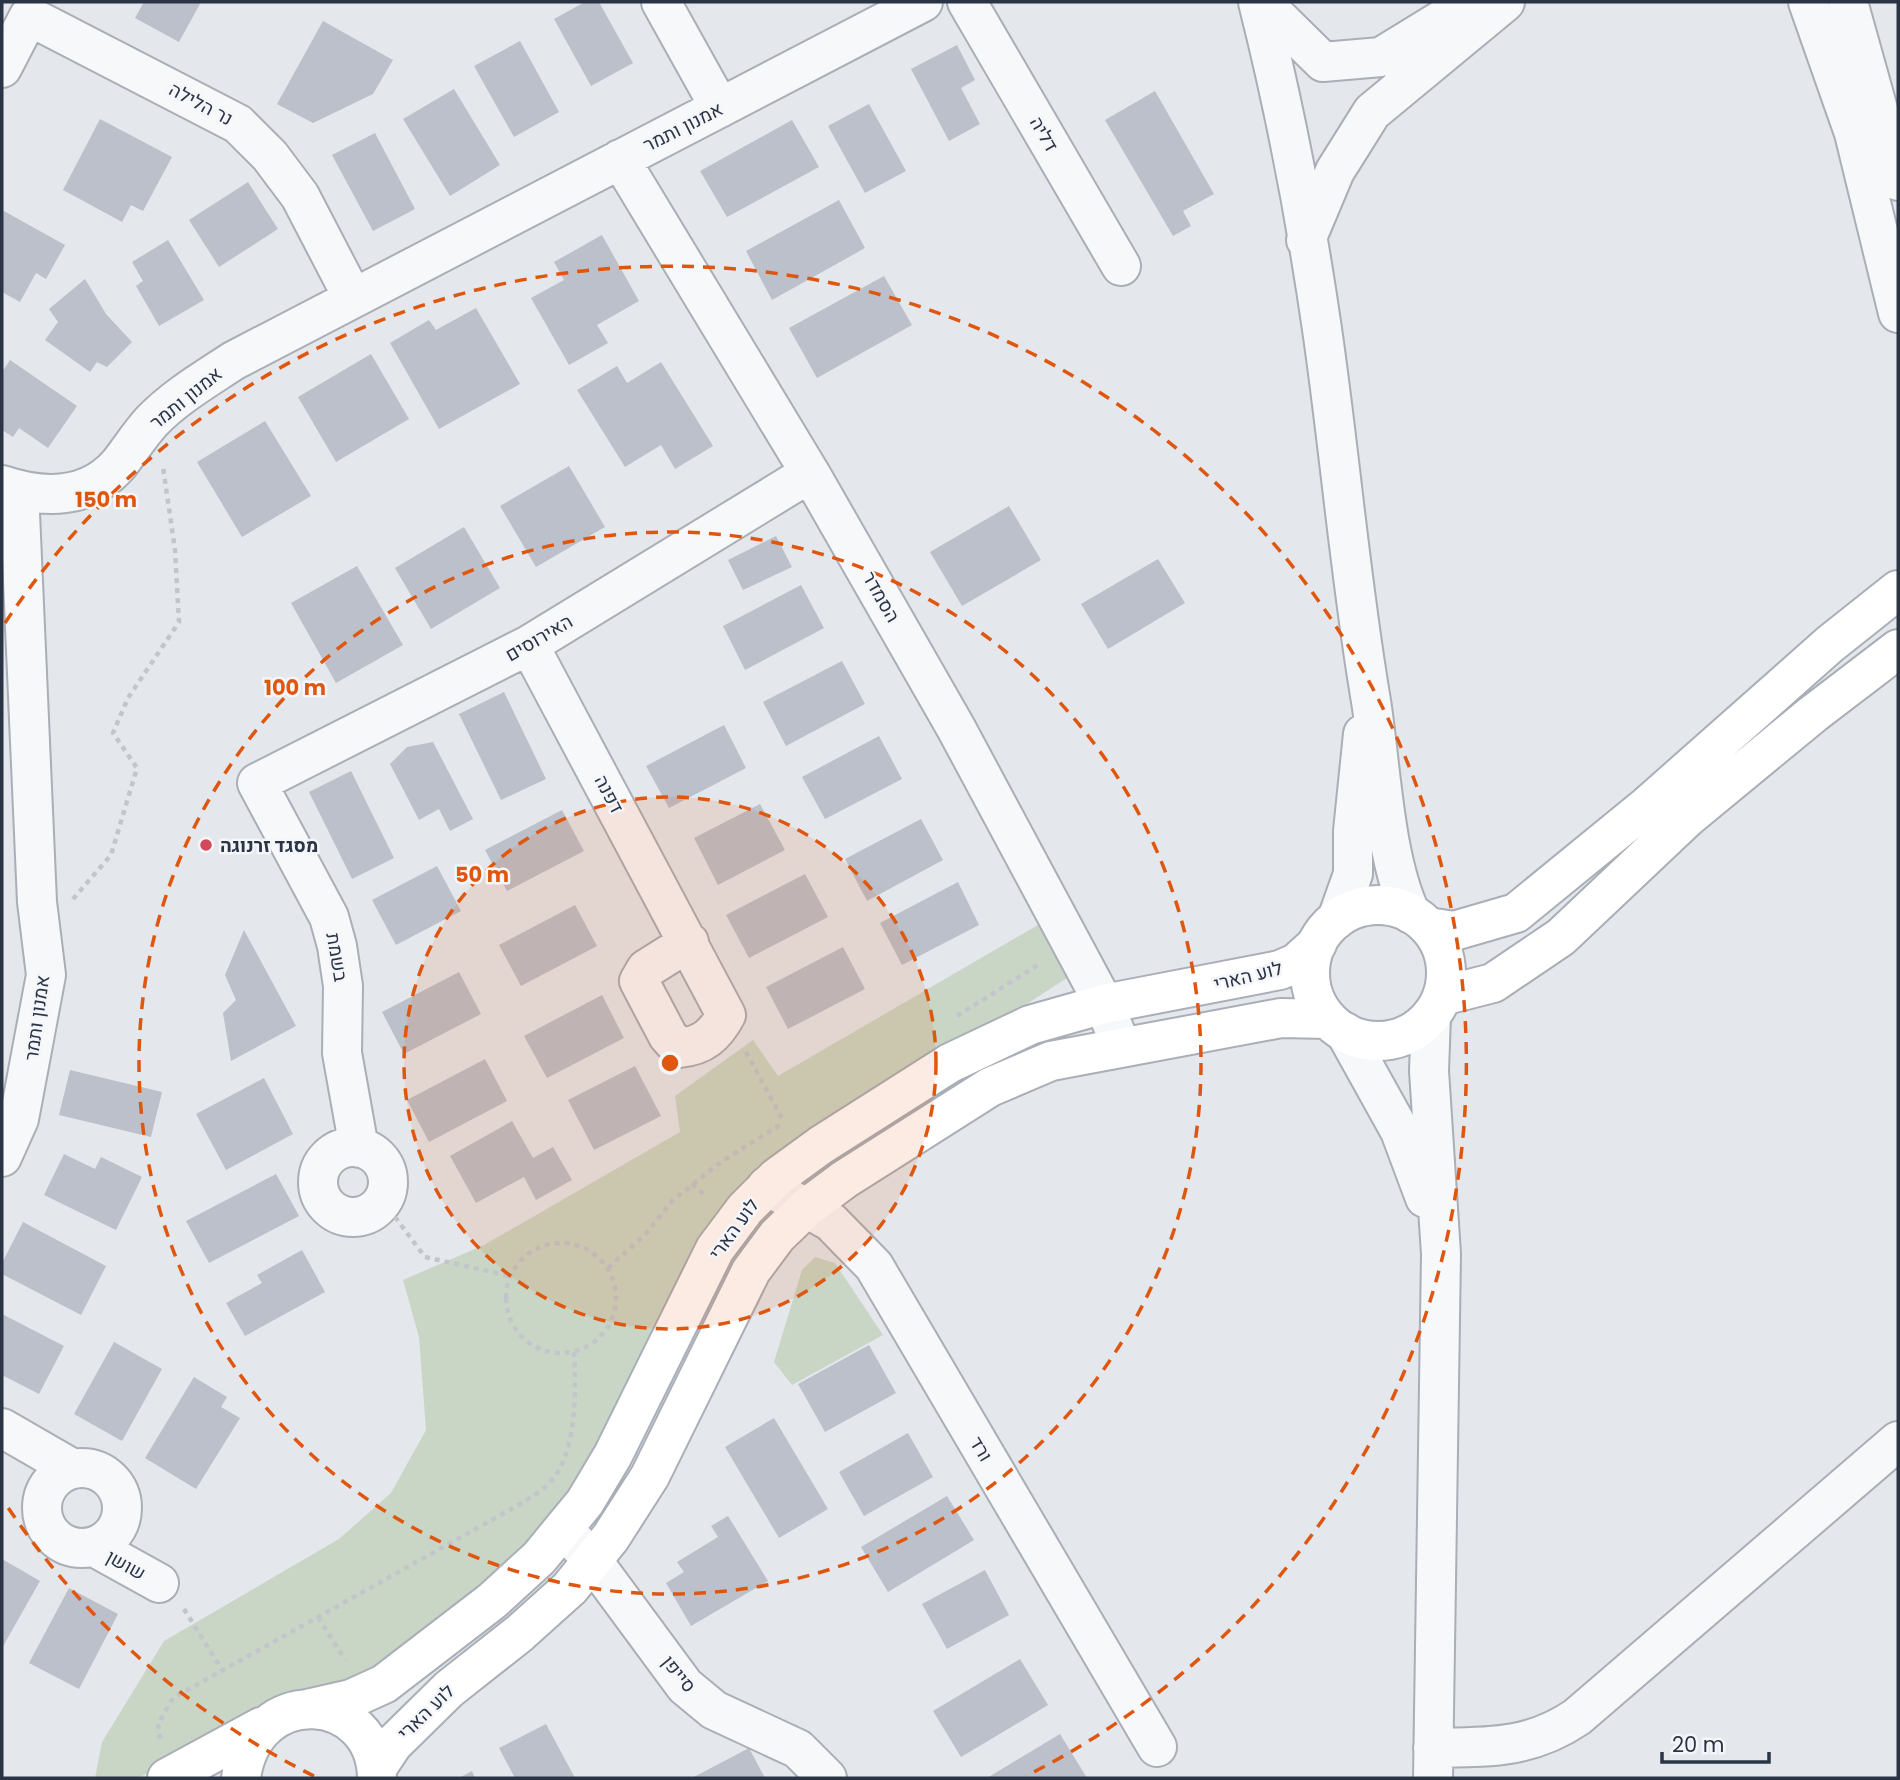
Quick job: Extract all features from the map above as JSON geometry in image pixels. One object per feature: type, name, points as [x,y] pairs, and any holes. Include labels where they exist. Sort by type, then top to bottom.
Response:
[{"type":"street","points":[[662,2],[720,108]]},
{"type":"street","name":"אמנון ותמר","points":[[2,1157],[19,1119],[46,975],[41,937],[10,488],[58,495],[95,487],[118,466],[152,421],[233,361],[923,2]]},
{"type":"street","name":"דליה","points":[[967,2],[1121,266]]},
{"type":"street","points":[[1260,2],[1322,62],[1381,57],[1443,19],[1464,2]]},
{"type":"street","points":[[1260,2],[1322,328],[1359,636],[1394,860],[1403,897],[1440,945],[1446,965],[1437,1006],[1429,1081],[1441,1254],[1433,1763],[1552,1734],[1577,1717],[1898,1441]]},
{"type":"street","points":[[1306,240],[1335,172],[1372,112],[1505,2]]},
{"type":"street","points":[[1808,2],[1854,133],[1898,313]]},
{"type":"street","points":[[1848,2],[1898,181]]},
{"type":"street","name":"נר הלילה","points":[[2,68],[29,16],[238,124],[270,156],[300,197],[353,298]]},
{"type":"street","name":"הסמדר","points":[[620,159],[810,472],[956,728],[1104,1004],[1122,1046]]},
{"type":"street","name":"האירוסים","points":[[257,783],[529,645],[810,472]]},
{"type":"street","points":[[1326,931],[1369,906],[1390,906],[1419,921],[1454,931],[1516,913],[1616,832],[1830,644],[1898,590]]},
{"type":"street","name":"דפנה","points":[[529,645],[726,1015]]},
{"type":"street","points":[[1336,1026],[1366,1040],[1387,1041],[1407,1035],[1437,1006],[1493,982],[1533,958],[1570,929],[1688,817],[1813,713],[1898,649]]},
{"type":"street","points":[[1371,702],[1359,753],[1353,873],[1311,960],[1311,982],[1316,1002],[1336,1026],[1400,1131],[1441,1254]]},
{"type":"street","name":"בשמת","points":[[257,783],[328,917],[337,946],[342,986],[343,1065],[359,1148]]},
{"type":"street","name":"לוע הארי","points":[[164,1765],[219,1752],[285,1714],[366,1693],[421,1658],[492,1601],[539,1558],[585,1502],[613,1455],[715,1249],[767,1186],[821,1144],[950,1063],[1030,1025],[1104,1004],[1280,970],[1296,962],[1326,931]]},
{"type":"street","points":[[689,942],[646,970],[639,981],[668,1036],[679,1048],[696,1046],[716,1033],[726,1015]]},
{"type":"street","name":"לוע הארי","points":[[377,1773],[393,1744],[449,1689],[520,1633],[570,1588],[619,1526],[650,1476],[751,1271],[777,1236],[806,1208],[845,1179],[990,1087],[1051,1061],[1281,1018],[1336,1026]]},
{"type":"street","points":[[347,1148],[370,1152],[386,1170],[387,1192],[383,1201],[373,1211],[351,1217],[329,1208],[322,1199],[318,1184],[325,1161],[347,1148]]},
{"type":"street","name":"ורד","points":[[767,1186],[831,1222],[874,1266],[1157,1747]]},
{"type":"street","points":[[2,1428],[73,1469],[92,1469],[112,1480],[122,1501],[119,1524],[104,1542],[94,1546],[68,1546],[57,1539],[43,1518],[44,1493],[51,1482],[73,1469]]},
{"type":"street","name":"סייפן","points":[[564,1529],[592,1560],[685,1686],[713,1710],[798,1749],[827,1778]]},
{"type":"street","name":"שושן","points":[[94,1546],[159,1583]]},
{"type":"street","points":[[307,1709],[327,1711],[345,1719],[360,1732],[371,1749],[377,1773]]},
{"type":"street","points":[[241,1778],[243,1759],[252,1740],[265,1724]]},
{"type":"path","points":[[41,937],[111,855],[138,768],[113,733],[128,698],[178,622],[168,487],[152,421]]},
{"type":"path","points":[[726,1015],[784,1122]]},
{"type":"path","points":[[383,1201],[425,1257],[510,1276]]},
{"type":"path","points":[[565,1242],[595,1253],[608,1268],[616,1285],[615,1314],[606,1331],[592,1345],[574,1352],[555,1353],[532,1345],[517,1331],[508,1314],[506,1295],[510,1276],[528,1253],[546,1244],[565,1242]]},
{"type":"path","points":[[164,1765],[158,1724],[173,1698],[524,1502],[548,1485],[571,1436],[576,1404],[574,1352]]},
{"type":"path","points":[[159,1583],[187,1613],[222,1670]]},
{"type":"path","points":[[318,1617],[366,1693]]},
{"type":"green space","points":[[1043,922],[1067,978],[767,1172],[545,1534],[385,1671],[268,1701],[203,1744],[138,1778],[95,1778],[102,1742],[164,1641],[339,1539],[391,1493],[426,1430],[419,1337],[403,1280],[484,1245],[680,1132],[675,1096],[753,1040],[778,1076]]},
{"type":"green space","points":[[815,1257],[835,1263],[883,1335],[792,1385],[774,1362],[802,1270]]},
{"type":"building","points":[[144,2],[201,2],[179,42],[135,18]]},
{"type":"building","points":[[585,2],[599,2],[633,63],[591,86],[554,19]]},
{"type":"building","points":[[323,21],[393,60],[373,94],[313,123],[277,104]]},
{"type":"building","points":[[520,41],[559,112],[514,137],[474,66]]},
{"type":"building","points":[[957,45],[975,80],[961,88],[980,124],[949,141],[911,69]]},
{"type":"building","points":[[454,89],[500,165],[450,196],[403,119]]},
{"type":"building","points":[[1155,91],[1214,194],[1183,211],[1191,226],[1173,236],[1105,120]]},
{"type":"building","points":[[869,104],[906,171],[865,193],[828,126]]},
{"type":"building","points":[[100,119],[172,157],[143,211],[131,205],[122,222],[63,190]]},
{"type":"building","points":[[792,120],[819,167],[727,217],[700,171]]},
{"type":"building","points":[[375,133],[415,209],[373,231],[332,155]]},
{"type":"building","points":[[248,182],[278,229],[219,267],[189,220]]},
{"type":"building","points":[[839,200],[865,248],[772,300],[746,251]]},
{"type":"building","points":[[2,210],[65,245],[46,279],[36,273],[20,302],[2,292]]},
{"type":"building","points":[[602,235],[639,301],[597,325],[608,343],[569,365],[531,298],[564,280],[554,262]]},
{"type":"building","points":[[168,240],[204,300],[159,326],[136,286],[143,281],[132,262]]},
{"type":"building","points":[[884,276],[912,325],[817,378],[789,328]]},
{"type":"building","points":[[85,279],[106,314],[132,342],[107,367],[97,362],[90,372],[45,340],[58,322],[49,309]]},
{"type":"building","points":[[476,308],[520,384],[439,429],[390,343],[429,320],[436,330]]},
{"type":"building","points":[[371,354],[409,419],[336,462],[298,397]]},
{"type":"building","points":[[10,360],[77,406],[48,448],[19,428],[13,437],[2,430],[2,372]]},
{"type":"building","points":[[661,362],[713,446],[675,469],[661,445],[625,467],[577,390],[617,366],[627,383]]},
{"type":"building","points":[[265,421],[311,496],[242,537],[197,462]]},
{"type":"building","points":[[569,466],[605,527],[536,567],[500,506]]},
{"type":"building","points":[[1009,506],[1041,560],[962,606],[930,552]]},
{"type":"building","points":[[464,527],[500,588],[431,629],[395,568]]},
{"type":"building","points":[[776,536],[792,567],[743,590],[728,560]]},
{"type":"building","points":[[1158,559],[1185,603],[1108,649],[1081,604]]},
{"type":"building","points":[[357,566],[403,645],[336,683],[291,603]]},
{"type":"building","points":[[801,585],[824,628],[745,670],[723,626]]},
{"type":"building","points":[[842,661],[865,704],[786,746],[763,702]]},
{"type":"building","points":[[504,692],[546,779],[501,800],[459,714]]},
{"type":"building","points":[[724,725],[746,768],[669,808],[646,766]]},
{"type":"building","points":[[879,736],[902,779],[825,819],[802,777]]},
{"type":"building","points":[[433,742],[473,819],[450,831],[439,809],[419,820],[390,764],[407,747]]},
{"type":"building","points":[[351,771],[394,858],[352,879],[309,792]]},
{"type":"building","points":[[760,804],[785,850],[718,885],[694,838]]},
{"type":"building","points":[[562,810],[584,851],[507,891],[485,850]]},
{"type":"building","points":[[921,819],[943,860],[867,901],[845,859]]},
{"type":"building","points":[[437,866],[461,911],[396,945],[372,900]]},
{"type":"building","points":[[805,874],[828,917],[749,958],[726,915]]},
{"type":"building","points":[[958,882],[979,925],[902,965],[880,923]]},
{"type":"building","points":[[575,905],[597,946],[521,986],[499,945]]},
{"type":"building","points":[[244,930],[296,1026],[231,1061],[223,1013],[236,1000],[225,975]]},
{"type":"building","points":[[843,947],[865,989],[788,1029],[766,987]]},
{"type":"building","points":[[459,972],[481,1014],[404,1054],[382,1012]]},
{"type":"building","points":[[602,995],[624,1038],[547,1078],[524,1036]]},
{"type":"building","points":[[485,1059],[507,1101],[429,1142],[407,1100]]},
{"type":"building","points":[[635,1066],[661,1116],[594,1150],[568,1100]]},
{"type":"building","points":[[70,1070],[162,1092],[151,1137],[59,1115]]},
{"type":"building","points":[[264,1078],[293,1134],[226,1170],[196,1114]]},
{"type":"building","points":[[512,1121],[533,1158],[553,1147],[572,1180],[536,1200],[524,1177],[476,1203],[450,1156]]},
{"type":"building","points":[[64,1154],[95,1169],[101,1157],[142,1177],[116,1230],[44,1195]]},
{"type":"building","points":[[276,1174],[299,1216],[209,1263],[186,1221]]},
{"type":"building","points":[[23,1222],[106,1266],[81,1315],[2,1274],[2,1263]]},
{"type":"building","points":[[302,1250],[325,1292],[245,1336],[226,1303],[262,1283],[257,1275]]},
{"type":"building","points":[[2,1314],[64,1346],[39,1394],[2,1375]]},
{"type":"building","points":[[114,1342],[162,1369],[122,1441],[74,1414]]},
{"type":"building","points":[[869,1345],[896,1393],[825,1432],[798,1384]]},
{"type":"building","points":[[194,1377],[227,1397],[221,1407],[240,1418],[196,1489],[145,1458]]},
{"type":"building","points":[[774,1418],[828,1509],[779,1538],[725,1447]]},
{"type":"building","points":[[908,1433],[933,1477],[864,1516],[839,1472]]},
{"type":"building","points":[[947,1496],[974,1540],[888,1592],[861,1547]]},
{"type":"building","points":[[728,1516],[768,1581],[691,1626],[666,1583],[684,1572],[677,1562],[718,1537],[711,1526]]},
{"type":"building","points":[[2,1559],[40,1581],[2,1648]]},
{"type":"building","points":[[985,1570],[1009,1615],[947,1649],[922,1604]]},
{"type":"building","points":[[69,1588],[118,1614],[79,1689],[29,1663]]},
{"type":"building","points":[[1020,1659],[1048,1705],[961,1757],[933,1711]]},
{"type":"building","points":[[546,1724],[575,1778],[515,1778],[499,1748]]},
{"type":"building","points":[[1060,1734],[1087,1778],[987,1778]]},
{"type":"building","points":[[749,1748],[765,1778],[692,1778]]},
{"type":"building","points":[[472,1771],[475,1778],[459,1778]]},
{"type":"place","name":"מסגד זרנוגה","points":[[206,845]]}]
